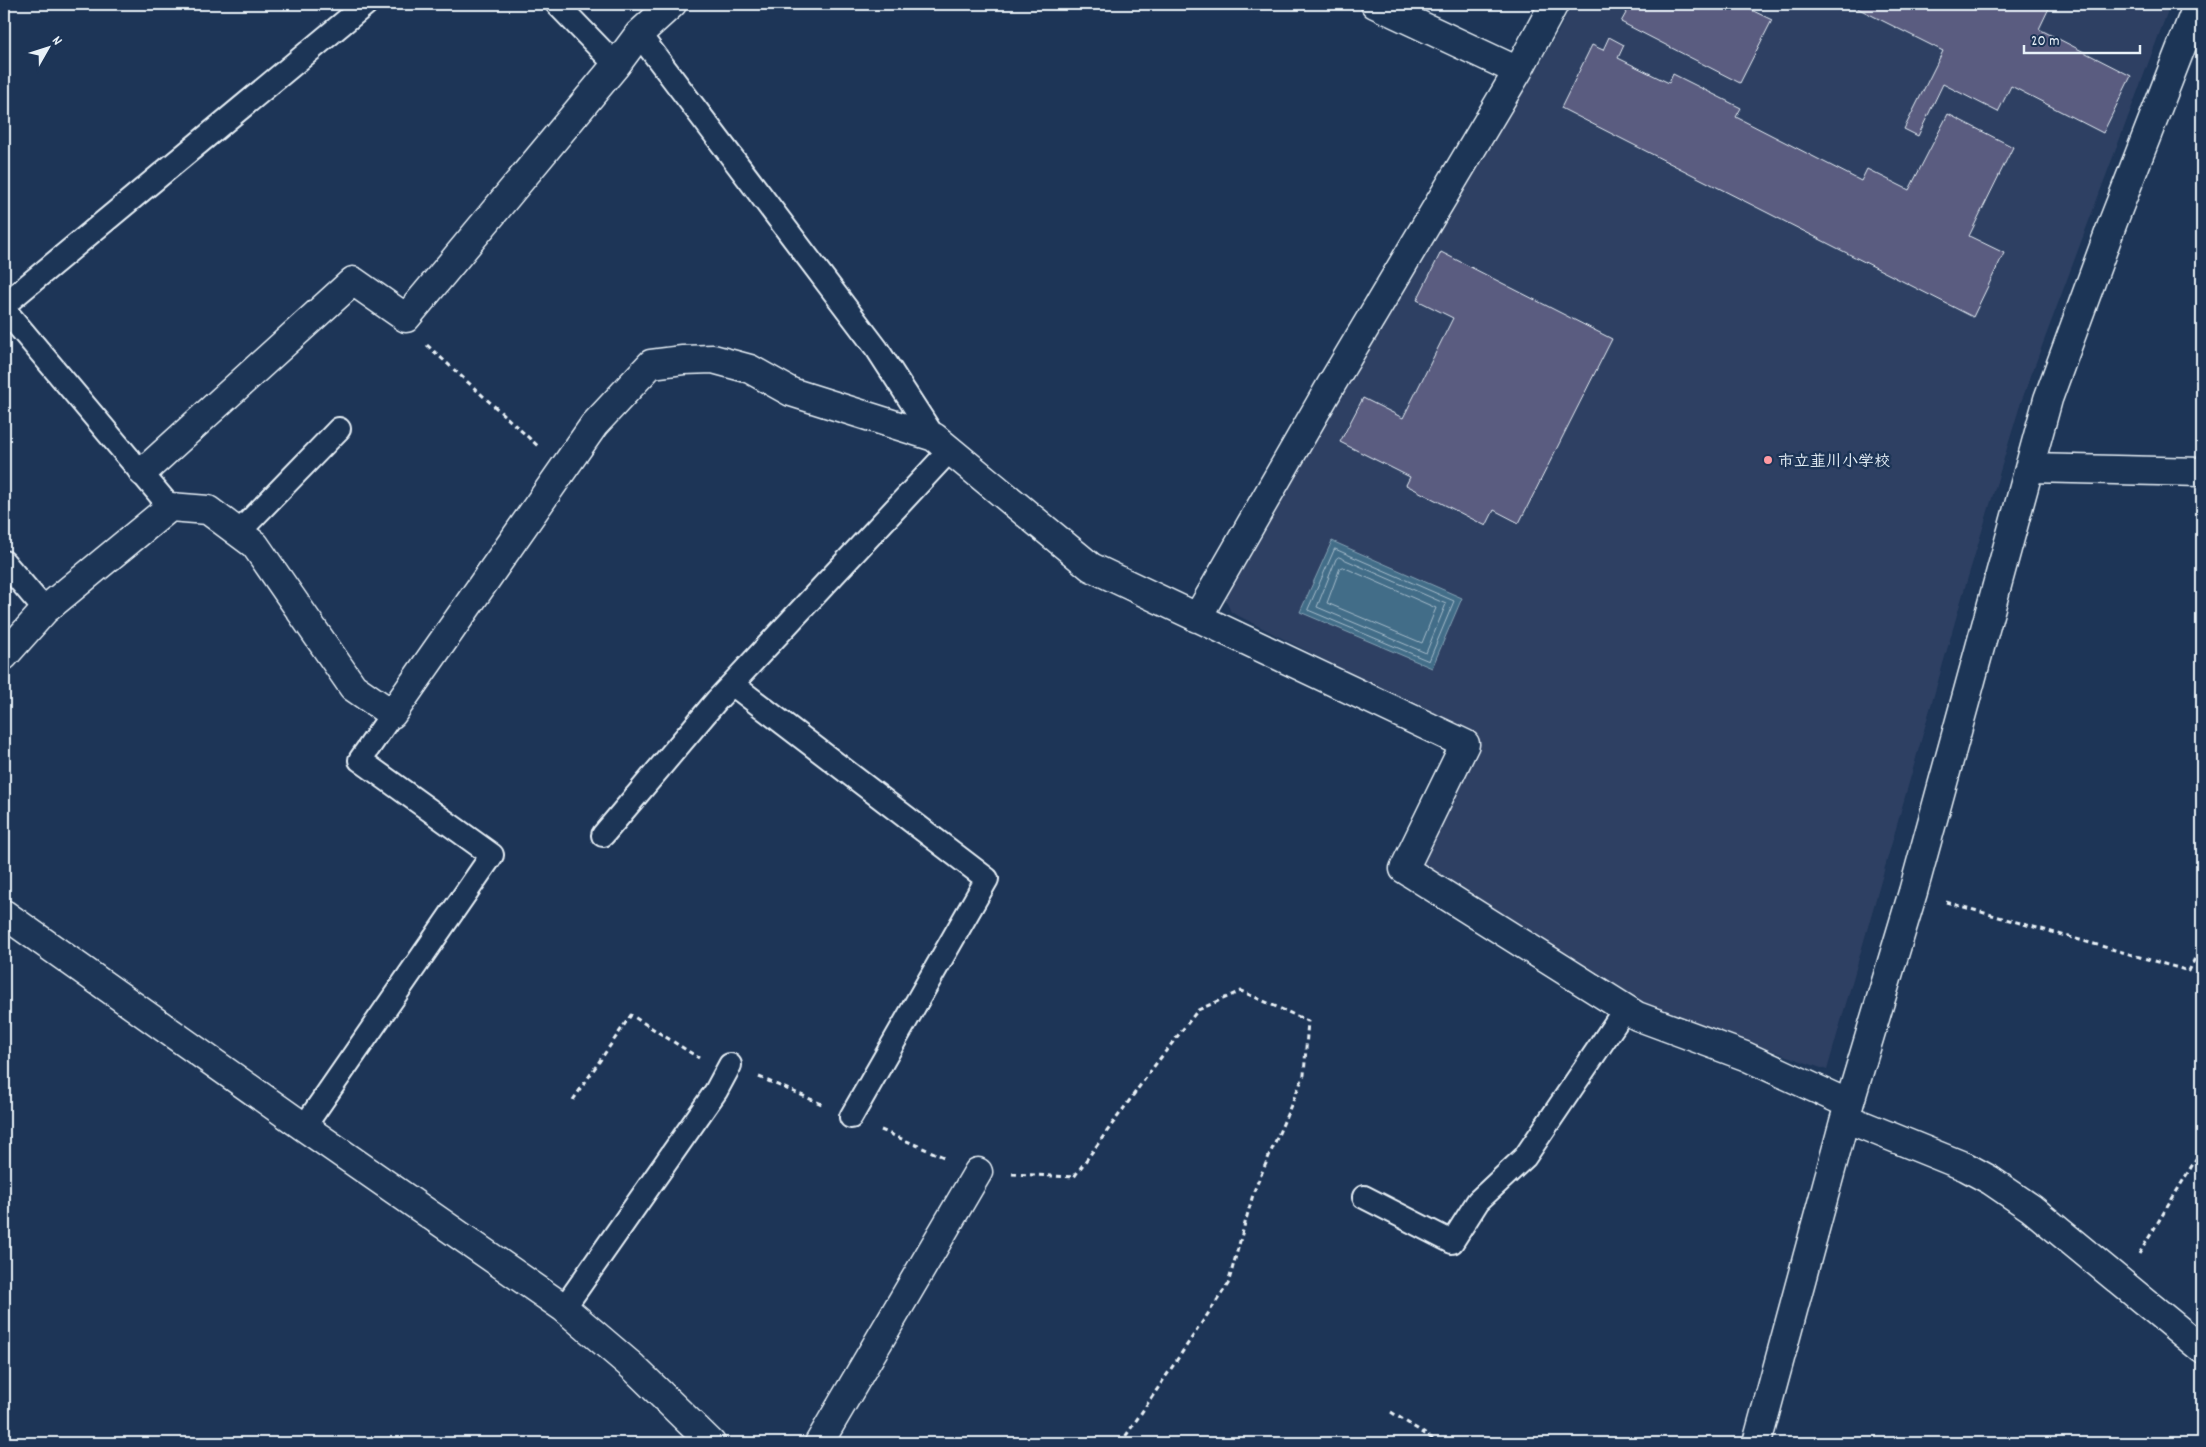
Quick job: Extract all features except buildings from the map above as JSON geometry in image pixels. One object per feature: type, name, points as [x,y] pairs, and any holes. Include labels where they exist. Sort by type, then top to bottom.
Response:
[{"type":"street","points":[[142,472],[353,281],[406,318],[616,65],[639,34],[672,4]]},
{"type":"street","points":[[1375,4],[1518,71]]},
{"type":"street","points":[[1197,618],[1331,385],[1518,71],[1554,4]]},
{"type":"street","points":[[1757,1443],[1847,1111],[1913,892],[2048,399],[2113,222],[2198,4]]},
{"type":"street","points":[[4,656],[45,610],[170,506],[208,510],[255,545],[352,687],[392,714],[594,425],[652,364],[713,359],[750,369],[791,392],[942,444],[1091,567],[1465,744],[1404,869],[1637,1016],[1745,1056],[1847,1111],[1990,1180],[2031,1208],[2202,1349]]},
{"type":"street","points":[[2030,468],[2202,472]]},
{"type":"street","points":[[4,914],[304,1127],[564,1308],[633,1367],[711,1443]]},
{"type":"street","points":[[819,1443],[978,1172]]},
{"type":"lane","points":[[4,305],[366,4]]},
{"type":"lane","points":[[557,4],[616,65]]},
{"type":"lane","points":[[603,835],[942,444],[877,349],[639,34]]},
{"type":"lane","points":[[4,310],[170,506]]},
{"type":"lane","points":[[238,533],[339,429]]},
{"type":"lane","points":[[4,562],[45,610]]},
{"type":"lane","points":[[732,684],[987,879],[851,1117]]},
{"type":"lane","points":[[304,1127],[492,855],[360,760],[392,714]]},
{"type":"lane","points":[[1364,1197],[1452,1242],[1478,1201],[1525,1157],[1625,1009]]},
{"type":"lane","points":[[564,1308],[716,1091],[730,1065]]},
{"type":"path","points":[[425,343],[564,469]]},
{"type":"path","points":[[1913,892],[2190,971],[2202,943]]},
{"type":"path","points":[[573,1100],[631,1015],[705,1061],[730,1065],[978,1172],[1074,1177],[1155,1065],[1198,1010],[1241,991],[1308,1021],[1304,1075],[1254,1192],[1228,1284],[1121,1443]]},
{"type":"path","points":[[2122,1283],[2202,1149]]},
{"type":"path","points":[[1391,1412],[1439,1443]]},
{"type":"shaded area","points":[[1572,4],[2166,4],[2167,13],[2021,402],[1962,597],[1827,1070],[1642,1005],[1420,868],[1422,853],[1479,739],[1231,612],[1224,596],[1341,395],[1557,34]]},
{"type":"water","points":[[1332,541],[1462,598],[1432,668],[1300,612]]},
{"type":"place","name":"市立韮川小学校","points":[[1768,460]]}]
